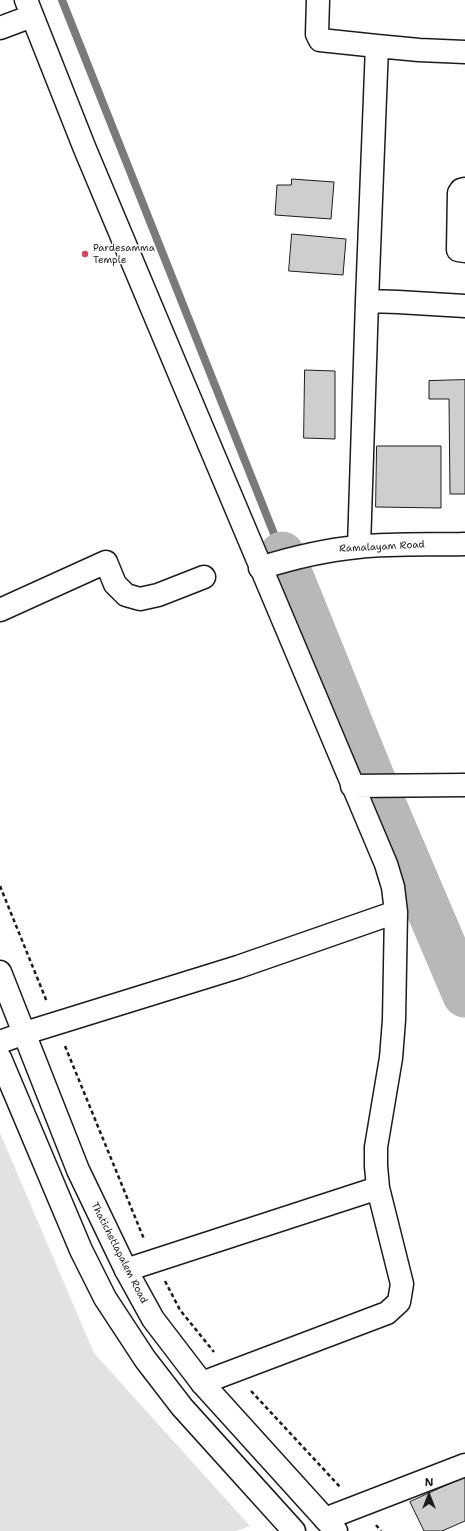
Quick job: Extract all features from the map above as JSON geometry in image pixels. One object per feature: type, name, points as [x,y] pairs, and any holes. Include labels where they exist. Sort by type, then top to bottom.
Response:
[{"type":"street","points":[[318,0],[317,34],[320,40],[419,50],[465,52]]},
{"type":"street","points":[[0,28],[29,8],[88,156],[277,563],[352,786],[386,864],[393,887],[396,912],[394,1020],[391,1058],[376,1147],[376,1166],[378,1188],[402,1284],[399,1302],[387,1313],[202,1383]]},
{"type":"street","points":[[359,547],[377,46]]},
{"type":"street","points":[[465,189],[461,190],[459,193],[458,250],[465,251]]},
{"type":"street","points":[[367,301],[465,306]]},
{"type":"street","name":"Ramalayam Road","points":[[277,563],[359,547],[465,544]]},
{"type":"street","points":[[0,610],[106,562],[115,584],[126,595],[140,599],[158,595],[204,577]]},
{"type":"street","points":[[352,786],[465,785]]},
{"type":"street","points":[[0,1042],[238,967],[396,912]]},
{"type":"street","name":"Thatichetlapalem Road","points":[[0,972],[78,1170],[126,1270],[153,1319],[202,1383],[330,1525]]},
{"type":"street","points":[[0,1058],[81,1250],[105,1298],[145,1359],[182,1407],[294,1531]]},
{"type":"street","points":[[126,1270],[378,1188]]},
{"type":"street","points":[[330,1525],[358,1506],[465,1465]]},
{"type":"path","points":[[0,886],[145,1242],[180,1310],[218,1356],[381,1531]]},
{"type":"shaded area","points":[[0,1133],[94,1353],[250,1526],[236,1531],[0,1531]]},
{"type":"building","points":[[292,179],[334,182],[331,219],[275,215],[277,185],[291,185]]},
{"type":"building","points":[[292,234],[346,239],[343,275],[289,271]]},
{"type":"building","points":[[305,370],[335,371],[335,439],[304,438]]},
{"type":"building","points":[[465,380],[465,494],[450,494],[449,399],[429,399],[429,381]]},
{"type":"building","points":[[377,446],[441,446],[441,508],[376,507]]},
{"type":"building","points":[[465,1477],[465,1521],[442,1531],[424,1531],[410,1502]]},
{"type":"waterway","points":[[62,0],[282,554]]},
{"type":"waterway","points":[[282,554],[372,777],[465,995]]},
{"type":"place","name":"Pardesamma Temple","points":[[85,254]]}]
